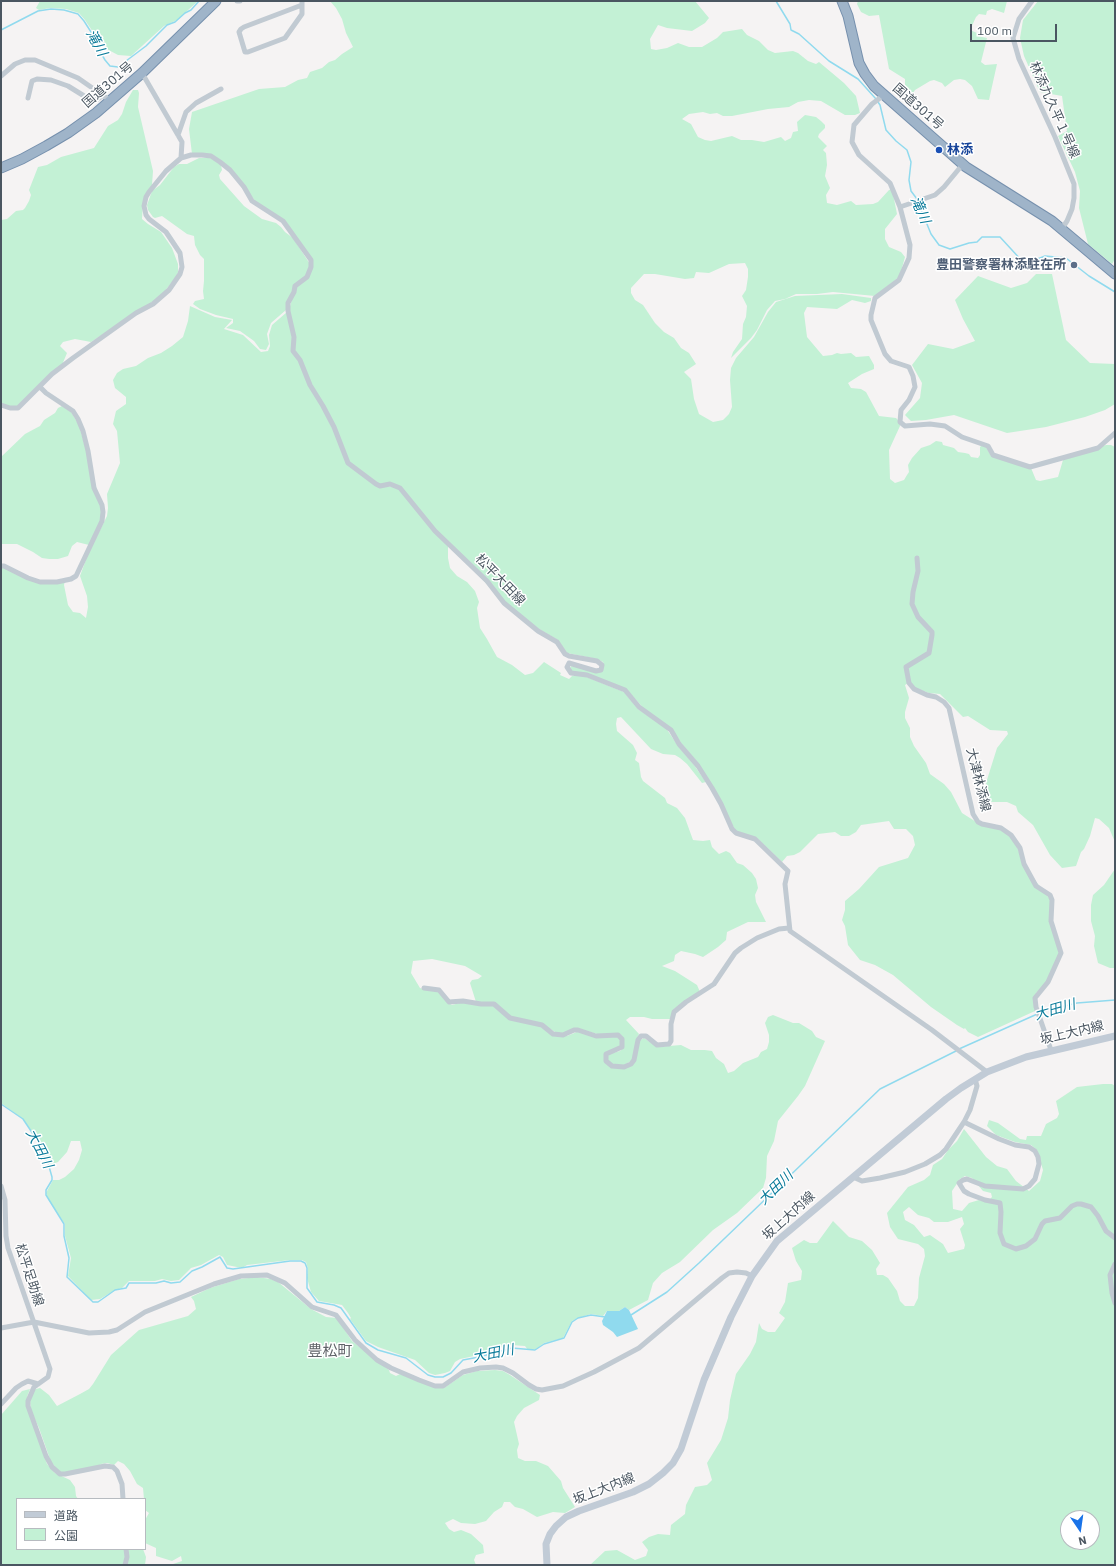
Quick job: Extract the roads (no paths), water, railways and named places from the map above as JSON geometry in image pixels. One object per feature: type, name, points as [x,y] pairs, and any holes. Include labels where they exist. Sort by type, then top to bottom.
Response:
[{"type":"highway","name":"国道301号","points":[[1,168],[22,159],[68,133],[111,101],[216,1]]},
{"type":"highway","name":"国道301号","points":[[843,2],[861,69],[881,97],[963,164],[1034,210],[1115,274]]},
{"type":"main road","name":"坂上大内線","points":[[547,1565],[546,1544],[550,1534],[566,1517],[633,1492],[649,1484],[664,1473],[673,1463],[684,1441],[694,1406],[712,1359],[752,1276],[777,1241],[946,1099],[987,1072],[1026,1057],[1115,1036]]},
{"type":"street","name":"林添九久平１号線","points":[[1032,1],[1019,19],[1013,38],[1019,59],[1055,137],[1074,184],[1072,209],[1061,230]]},
{"type":"street","points":[[302,3],[302,14],[285,38],[245,52],[238,32],[241,29],[302,3]]},
{"type":"street","points":[[1,76],[15,64],[25,60],[35,60],[78,78],[111,101]]},
{"type":"street","points":[[1,405],[10,408],[18,408],[72,358],[136,313],[158,300],[169,290],[180,274],[181,261],[176,245],[166,232],[149,219],[144,211],[144,206],[149,192],[166,171],[181,158],[182,142],[142,73]]},
{"type":"street","points":[[28,98],[32,81],[37,79],[51,80],[68,86],[89,99],[98,98],[103,95]]},
{"type":"street","points":[[178,135],[186,112],[196,103],[221,89]]},
{"type":"street","points":[[881,97],[872,104],[854,125],[852,142],[859,155],[890,183],[900,207],[910,245],[909,258],[899,280],[875,298],[871,320],[885,354],[891,360],[909,367],[914,383],[909,400],[899,414],[902,425],[930,424],[945,426],[962,437],[988,446],[993,455],[1030,466],[1098,448],[1115,433]]},
{"type":"street","name":"松平大田線","points":[[181,158],[191,155],[202,155],[211,156],[220,162],[230,170],[244,187],[252,201],[283,221],[311,260],[311,267],[307,277],[295,286],[288,305],[294,337],[294,351],[300,360],[310,385],[334,428],[348,463],[378,486],[390,484],[400,488],[435,531],[488,581],[504,603],[538,631],[557,642],[566,654],[569,656],[597,661],[602,665],[601,670],[596,671],[569,663],[568,667],[571,673],[587,675],[625,690],[638,707],[671,730],[679,744],[698,766],[712,788],[732,829],[736,834],[755,839],[788,871],[785,884],[789,928]]},
{"type":"street","points":[[900,207],[923,200],[938,193],[963,164]]},
{"type":"street","points":[[1,566],[40,582],[57,582],[71,579],[76,576],[102,521],[102,505],[94,488],[88,452],[78,419],[73,411],[46,393],[40,387]]},
{"type":"street","name":"大津林添線","points":[[917,558],[918,575],[913,592],[912,604],[918,617],[932,632],[932,635],[929,653],[906,667],[909,683],[914,689],[936,697],[944,702],[949,708],[973,814],[978,822],[1001,828],[1012,835],[1020,848],[1024,864],[1036,886],[1050,895],[1052,900],[1051,921],[1060,947],[1060,953],[1048,982],[1036,995],[1036,1007],[1051,1050]]},
{"type":"street","points":[[424,988],[435,989],[442,992],[449,1002],[463,1001],[481,1004],[496,1004],[510,1018],[542,1025],[553,1034],[563,1035],[574,1030],[578,1030],[596,1036],[618,1035],[622,1039],[622,1047],[606,1054],[606,1061],[612,1066],[624,1067],[631,1064],[634,1060],[638,1040],[641,1036],[646,1036],[657,1045],[669,1044],[671,1041],[671,1024],[674,1012],[686,1002],[714,984],[735,953],[757,938],[779,929],[789,928],[805,942],[827,956],[987,1072]]},
{"type":"street","points":[[852,1177],[862,1181],[905,1172],[925,1164],[940,1155],[946,1149],[964,1122],[970,1110],[977,1086],[976,1079]]},
{"type":"street","points":[[964,1122],[999,1139],[1015,1145],[1029,1147],[1035,1151],[1038,1157],[1039,1164],[1035,1179],[1029,1186],[1023,1189],[985,1186],[967,1179],[959,1183],[964,1191],[969,1194],[1000,1203],[1000,1233],[1004,1244],[1016,1249],[1026,1246],[1035,1239],[1045,1221],[1060,1218],[1072,1206],[1077,1204],[1091,1208],[1098,1216],[1106,1230],[1115,1238]]},
{"type":"street","name":"松平足助線","points":[[1,1186],[5,1200],[6,1240],[50,1369],[50,1374],[38,1384]]},
{"type":"street","points":[[1115,1264],[1110,1275],[1115,1303]]},
{"type":"street","points":[[1,1328],[34,1322],[89,1333],[110,1332],[117,1330],[145,1312],[214,1284],[241,1276],[267,1275],[285,1283],[312,1307],[336,1315],[355,1340],[377,1360],[390,1368],[434,1386],[443,1386],[463,1372],[480,1368],[503,1368],[513,1373],[529,1386],[542,1390],[554,1388],[588,1375],[639,1348],[725,1276],[738,1272],[746,1273],[752,1276]]},
{"type":"street","points":[[1,1404],[16,1388],[22,1384],[28,1381],[38,1384]]},
{"type":"street","points":[[38,1384],[34,1387],[28,1401],[28,1406],[46,1456],[52,1467],[60,1474],[105,1466],[113,1467],[118,1471],[122,1484],[123,1498]]},
{"type":"street","points":[[125,1565],[127,1556],[126,1550]]},
{"type":"water","points":[[625,1307],[629,1310],[638,1329],[617,1337],[603,1325],[602,1321],[607,1311],[619,1311]]},
{"type":"waterway","name":"滝川","points":[[1,30],[38,11],[51,9],[64,10],[78,14],[98,43],[98,48],[105,60],[110,66],[118,67],[146,46],[167,25],[175,22],[191,10],[199,1]]},
{"type":"waterway","name":"滝川","points":[[776,1],[790,24],[791,30],[799,34],[829,61],[858,79],[876,99],[880,105],[886,130],[907,150],[911,162],[909,180],[911,191],[917,199]]},
{"type":"waterway","name":"滝川","points":[[918,202],[931,234],[939,245],[950,249],[977,242],[982,237],[1000,237],[1023,262],[1030,262],[1045,256],[1066,258],[1089,276],[1115,292]]},
{"type":"waterway","name":"大田川","points":[[959,1049],[1044,1011],[1077,1003],[1115,1000]]},
{"type":"waterway","name":"大田川","points":[[631,1315],[667,1292],[699,1263],[880,1089],[956,1051]]},
{"type":"waterway","name":"大田川","points":[[1,1104],[23,1119],[41,1146],[40,1152],[48,1163],[52,1177],[52,1180],[46,1190],[46,1195],[64,1224],[64,1236],[69,1258],[67,1277],[93,1302],[98,1302],[115,1290],[126,1288],[129,1283],[156,1283],[164,1281],[171,1283],[180,1282],[192,1271],[220,1257],[227,1268],[233,1269],[290,1261],[301,1261],[305,1263],[307,1268],[307,1288],[317,1302],[334,1305],[341,1308],[366,1343],[378,1350],[406,1358],[428,1375],[435,1377],[443,1377],[451,1373],[463,1360],[512,1348],[535,1350],[544,1344],[564,1338],[572,1322],[578,1318],[591,1315],[605,1317]]},
{"type":"place","name":"林添","points":[[939,150]]},
{"type":"place","name":"豊田警察署林添駐在所","points":[[1074,265]]},
{"type":"district","name":"豊松町","points":[[330,1352]]}]
